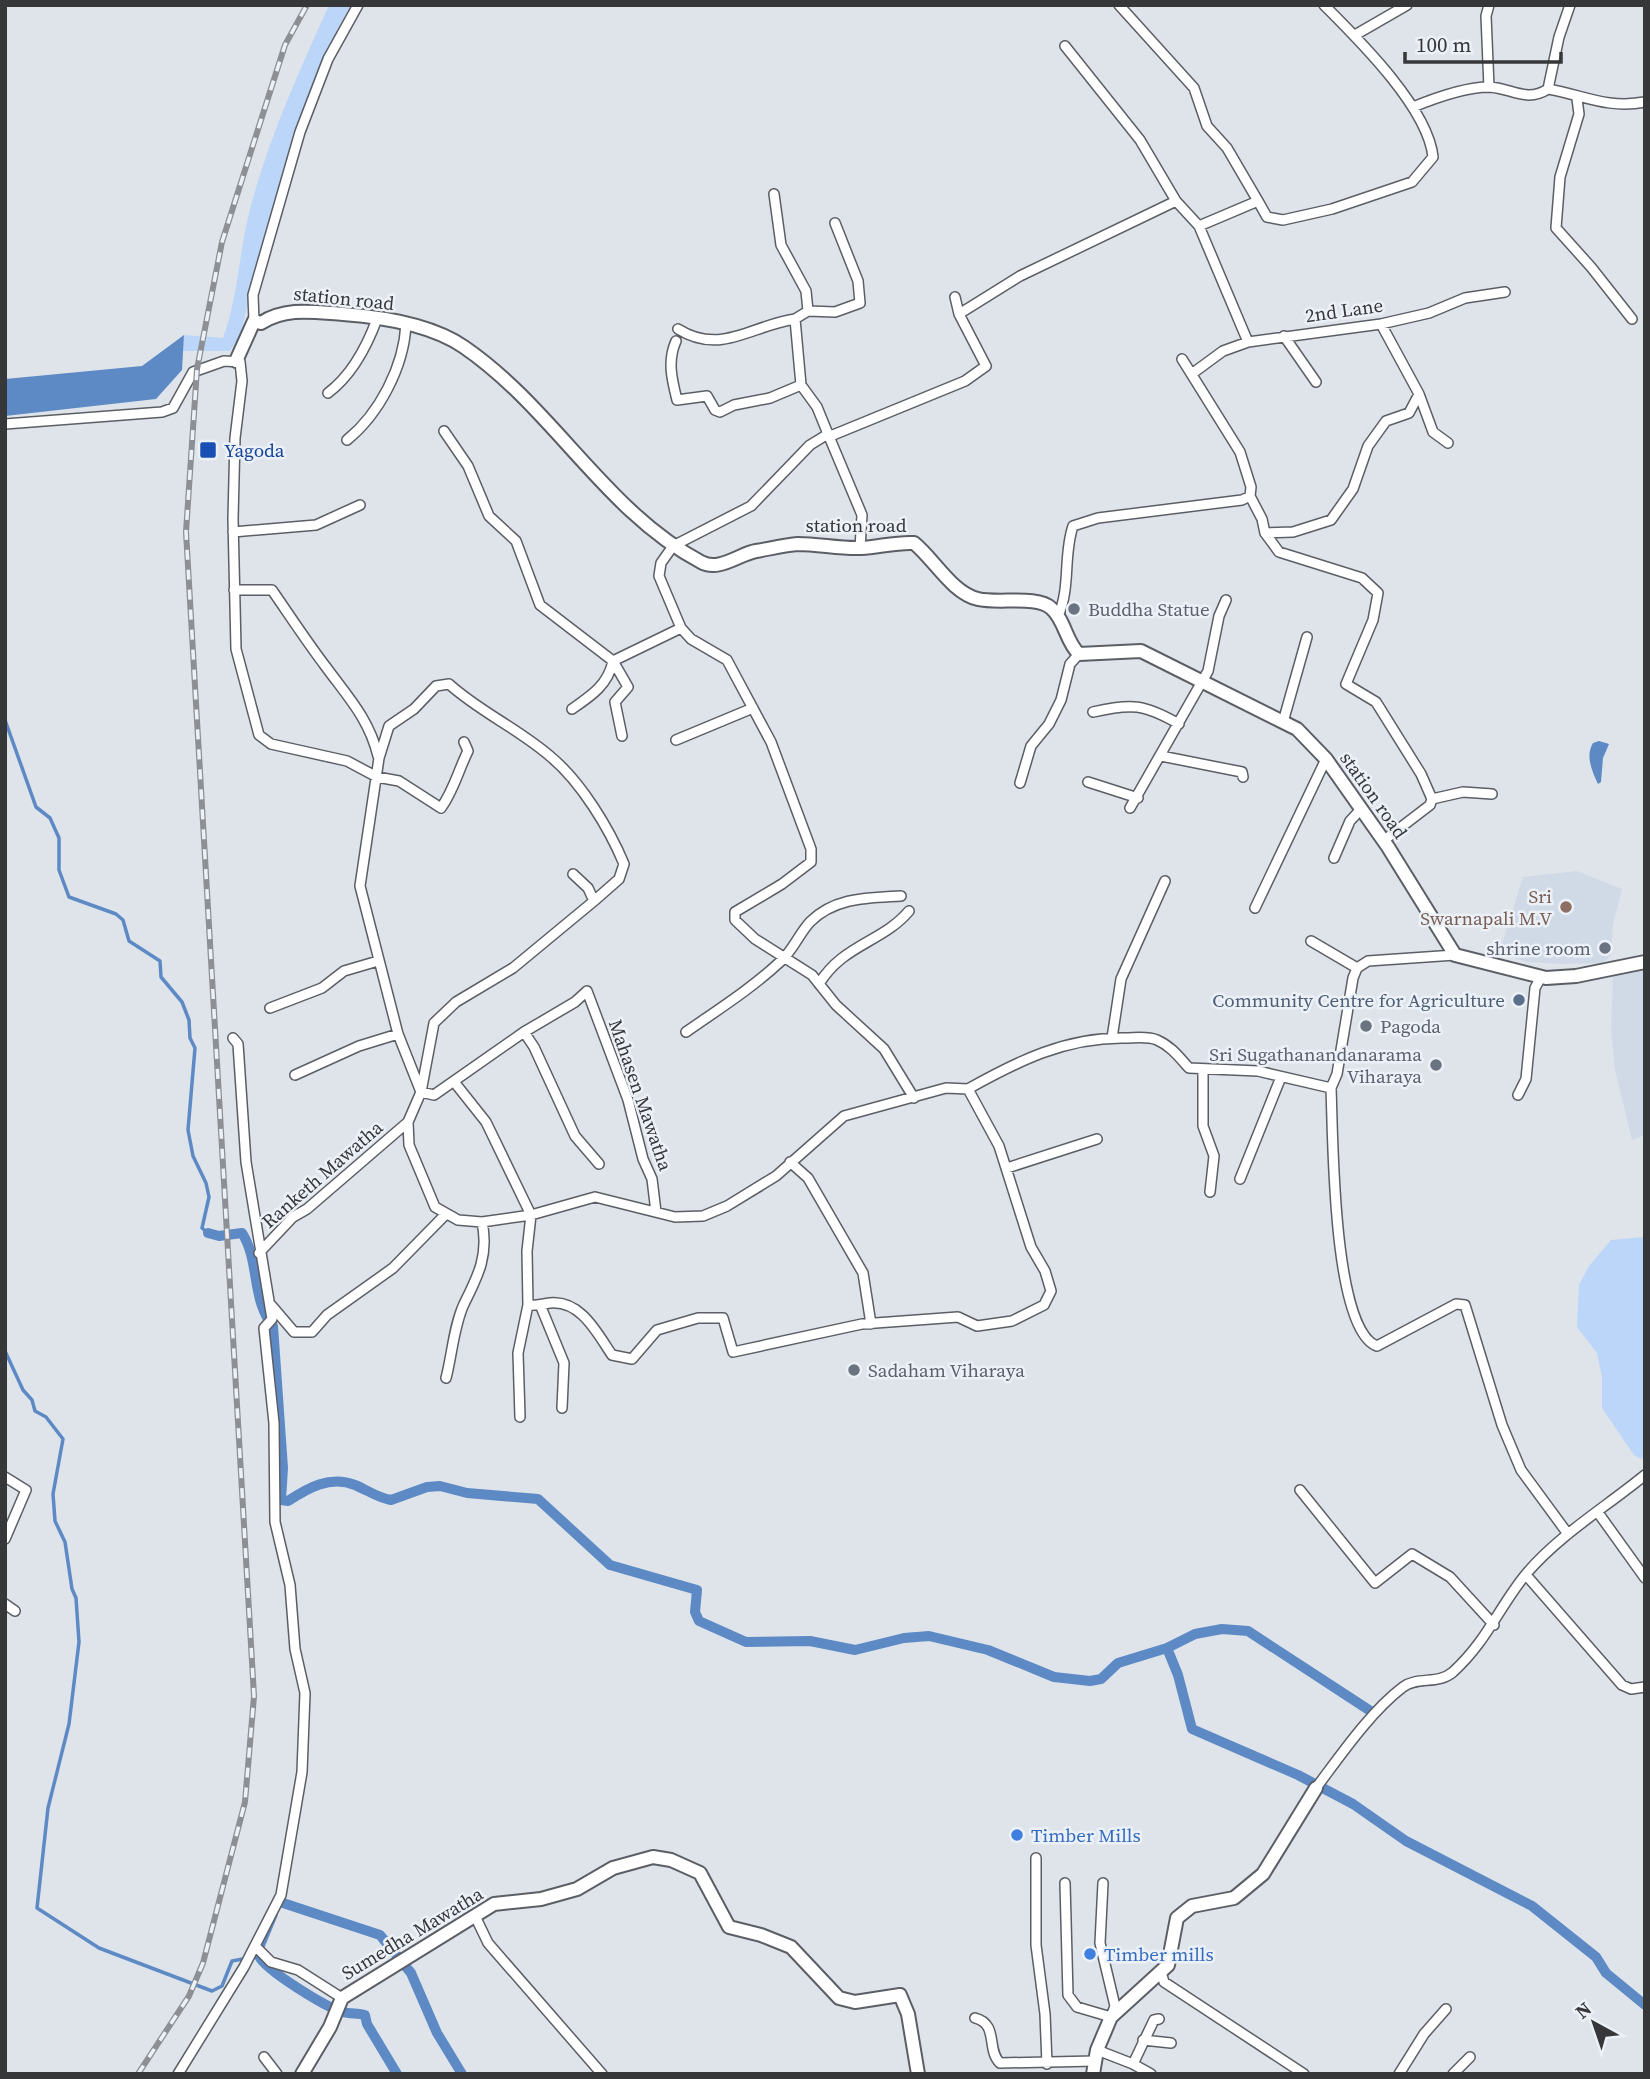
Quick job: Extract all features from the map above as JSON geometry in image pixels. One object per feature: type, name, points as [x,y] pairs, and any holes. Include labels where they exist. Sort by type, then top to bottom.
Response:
[{"type":"street","points":[[236,361],[254,321],[253,295],[300,132],[328,60],[358,5]]},
{"type":"street","points":[[1119,5],[1194,88],[1208,126],[1227,148],[1267,217],[1283,220],[1332,209],[1412,182],[1433,157],[1431,138],[1413,107],[1355,36],[1324,5]]},
{"type":"street","points":[[1355,36],[1407,5]]},
{"type":"street","points":[[1489,5],[1486,16],[1489,87]]},
{"type":"street","points":[[1548,89],[1559,37],[1570,5]]},
{"type":"street","points":[[1065,46],[1140,140],[1177,201],[1199,226],[1248,342]]},
{"type":"street","points":[[1413,107],[1433,99],[1489,87],[1531,97],[1548,89],[1569,93],[1577,99],[1623,106],[1645,102]]},
{"type":"street","points":[[1577,99],[1579,114],[1560,177],[1556,229],[1591,267],[1632,319]]},
{"type":"street","points":[[774,194],[781,245],[806,290],[808,311]]},
{"type":"street","points":[[959,314],[1020,276],[1177,201]]},
{"type":"street","points":[[1199,226],[1258,201]]},
{"type":"street","points":[[678,329],[691,337],[710,342],[742,336],[770,322],[795,319],[808,311],[835,312],[860,303],[858,281],[835,223]]},
{"type":"street","name":"2nd Lane","points":[[1193,373],[1223,351],[1248,342],[1381,324],[1429,313],[1465,298],[1505,292]]},
{"type":"street","points":[[914,1098],[884,1049],[836,1005],[811,975],[755,939],[734,920],[735,912],[811,862],[811,849],[804,824],[771,743],[727,660],[691,639],[681,628],[659,576],[661,563],[673,547],[751,506],[810,445],[828,434],[834,435],[853,428],[878,414],[965,381],[986,366],[959,314],[955,297]]},
{"type":"street","name":"station road","points":[[254,321],[261,323],[281,312],[377,319],[431,331],[463,346],[535,407],[619,502],[673,547],[709,565],[725,564],[742,554],[796,544],[860,548],[914,543],[969,596],[1003,603],[1041,602],[1058,616]]},
{"type":"street","points":[[328,393],[340,384],[357,361],[377,319]]},
{"type":"street","points":[[795,319],[801,386],[817,407],[862,515],[860,548]]},
{"type":"street","points":[[347,440],[363,427],[374,412],[392,378],[405,343],[406,324]]},
{"type":"street","points":[[1381,324],[1419,394],[1433,432],[1448,443]]},
{"type":"street","points":[[1284,336],[1316,382]]},
{"type":"street","points":[[676,341],[671,351],[671,375],[677,400],[707,396],[715,410],[720,412],[734,405],[770,398],[801,386]]},
{"type":"street","points":[[1182,359],[1187,371],[1193,373],[1240,452],[1251,487],[1250,496],[1262,519],[1265,533],[1279,552],[1362,578],[1378,593],[1373,620],[1346,684],[1376,702],[1421,774],[1432,799],[1430,805],[1382,841]]},
{"type":"street","points":[[5,424],[162,412],[173,408],[193,372],[211,364],[236,361],[242,365],[235,438],[233,532],[236,649],[259,734],[271,744],[347,761],[377,777],[399,781],[441,808],[455,788],[459,768],[468,751],[464,742]]},
{"type":"street","points":[[1265,533],[1293,532],[1331,520],[1353,489],[1368,446],[1386,421],[1409,414],[1419,394]]},
{"type":"street","points":[[444,431],[468,466],[489,516],[516,541],[540,605],[613,661],[628,687],[615,702],[622,736]]},
{"type":"street","points":[[1020,783],[1031,746],[1049,724],[1061,700],[1070,664],[1079,654],[1058,616],[1067,580],[1069,539],[1073,526],[1098,518],[1242,500],[1250,496]]},
{"type":"street","points":[[233,532],[316,525],[360,505]]},
{"type":"street","points":[[234,590],[272,590],[328,669],[355,701],[372,732],[379,758]]},
{"type":"street","points":[[1130,808],[1203,683],[1219,616],[1226,600]]},
{"type":"street","points":[[613,661],[681,628]]},
{"type":"street","points":[[1283,722],[1307,637]]},
{"type":"street","name":"station road","points":[[1079,654],[1141,651],[1297,729],[1326,759],[1361,808],[1455,955]]},
{"type":"street","points":[[572,709],[597,691],[610,675],[613,661]]},
{"type":"street","points":[[421,1092],[398,1034],[360,886],[368,817],[379,758],[389,726],[414,709],[436,686],[449,684],[466,699],[552,757],[609,828],[624,864],[619,879],[594,901],[513,968],[456,1002],[434,1023],[421,1092],[408,1122],[409,1145],[435,1207],[458,1220],[482,1222],[531,1215],[595,1197],[675,1217],[704,1216],[727,1206],[776,1176],[844,1116],[946,1088],[968,1089],[1020,1060],[1072,1043],[1112,1038],[1154,1039],[1171,1047],[1189,1068],[1203,1071],[1258,1071],[1331,1088]]},
{"type":"street","points":[[1093,712],[1127,704],[1158,712],[1179,724]]},
{"type":"street","points":[[676,740],[753,708]]},
{"type":"street","points":[[1161,756],[1242,772],[1243,777]]},
{"type":"street","points":[[1255,908],[1326,759]]},
{"type":"street","points":[[1088,782],[1138,798]]},
{"type":"street","points":[[1432,799],[1463,792],[1492,794]]},
{"type":"street","points":[[1334,858],[1350,821],[1361,808]]},
{"type":"street","points":[[573,874],[588,888],[594,901]]},
{"type":"street","points":[[1112,1038],[1121,979],[1165,881]]},
{"type":"street","points":[[686,1032],[750,988],[785,958],[809,923],[829,907],[855,898],[901,896]]},
{"type":"street","points":[[820,985],[829,967],[854,948],[899,922],[909,911]]},
{"type":"street","points":[[1311,941],[1357,968]]},
{"type":"street","points":[[1568,1534],[1521,1470],[1503,1425],[1465,1305],[1456,1304],[1377,1346],[1364,1336],[1355,1318],[1336,1234],[1331,1088],[1337,1074],[1353,978],[1357,968],[1368,961],[1455,955],[1541,977],[1576,976],[1645,962]]},
{"type":"street","points":[[270,1008],[322,988],[344,971],[378,961]]},
{"type":"street","points":[[1517,1095],[1526,1079],[1535,988],[1541,977]]},
{"type":"street","name":"Mahasen Mawatha","points":[[524,1032],[575,1002],[587,991],[628,1100],[643,1159],[652,1179],[656,1212]]},
{"type":"street","points":[[421,1092],[434,1095],[456,1083],[474,1066],[524,1032],[534,1047],[575,1136],[599,1164]]},
{"type":"street","points":[[295,1075],[359,1046],[398,1034]]},
{"type":"street","points":[[178,2074],[244,1967],[281,1895],[302,1772],[305,1693],[295,1648],[290,1585],[275,1522],[274,1423],[264,1328],[272,1319],[246,1162],[238,1044],[233,1038]]},
{"type":"street","points":[[1203,1071],[1203,1126],[1214,1156],[1210,1192]]},
{"type":"street","points":[[1240,1178],[1281,1077]]},
{"type":"street","points":[[456,1083],[486,1122],[531,1215],[527,1251],[528,1305],[518,1353],[520,1417]]},
{"type":"street","points":[[528,1305],[541,1307],[551,1303],[583,1313],[612,1355],[632,1359],[657,1330],[698,1318],[723,1318],[733,1352],[866,1324],[958,1317],[977,1326],[1012,1321],[1045,1305],[1051,1291],[1045,1271],[1031,1247],[999,1146],[968,1089]]},
{"type":"street","name":"Ranketh Mawatha","points":[[259,1253],[293,1217],[317,1201],[408,1122]]},
{"type":"street","points":[[1007,1168],[1097,1139]]},
{"type":"street","points":[[790,1162],[808,1178],[863,1273],[866,1324]]},
{"type":"street","points":[[268,1302],[294,1332],[312,1332],[327,1315],[393,1268],[446,1214]]},
{"type":"street","points":[[446,1378],[464,1305],[483,1265],[485,1237],[482,1222]]},
{"type":"street","points":[[541,1307],[564,1363],[562,1408]]},
{"type":"street","points":[[1111,2017],[1168,1965],[1177,1918],[1192,1906],[1234,1898],[1263,1874],[1316,1787],[1362,1729],[1404,1686],[1442,1679],[1450,1674],[1475,1650],[1494,1625],[1526,1574],[1568,1534],[1599,1514],[1645,1475]]},
{"type":"street","points":[[5,1477],[26,1490],[5,1538]]},
{"type":"street","points":[[1300,1490],[1375,1583],[1412,1554],[1450,1577],[1494,1625]]},
{"type":"street","points":[[1599,1514],[1645,1578]]},
{"type":"street","points":[[1526,1574],[1622,1685],[1631,1689],[1645,1687]]},
{"type":"street","points":[[5,1604],[15,1611]]},
{"type":"street","name":"Sumedha Mawatha","points":[[302,2074],[330,2027],[342,1998],[494,1904],[541,1899],[577,1889],[613,1868],[653,1857],[671,1860],[700,1873],[729,1927],[761,1935],[791,1947],[839,1998],[855,2002],[900,1996],[908,2014],[918,2074]]},
{"type":"street","points":[[1036,1858],[1036,1945],[1048,2064]]},
{"type":"street","points":[[1065,1883],[1068,1995],[1077,2007],[1111,2017]]},
{"type":"street","points":[[1095,2062],[1115,2006],[1100,1943],[1103,1883]]},
{"type":"street","points":[[475,1916],[488,1943],[601,2074]]},
{"type":"street","points":[[254,1949],[271,1962],[298,1970],[342,1998]]},
{"type":"street","points":[[1161,1972],[1164,1982],[1304,2074]]},
{"type":"street","points":[[1399,2074],[1424,2034],[1446,2009]]},
{"type":"street","points":[[975,2018],[983,2020],[990,2028],[995,2059],[1000,2063],[1133,2064],[1151,2074]]},
{"type":"street","points":[[1133,2064],[1148,2027],[1154,2020],[1159,2019]]},
{"type":"street","points":[[1143,2040],[1171,2043]]},
{"type":"street","points":[[264,2057],[277,2074]]},
{"type":"street","points":[[1453,2074],[1470,2057]]},
{"type":"shaded area","points":[[329,5],[351,5],[325,52],[296,128],[273,215],[266,228],[240,337],[230,351],[183,351],[184,335],[223,338],[235,294],[255,190],[294,83]]},
{"type":"shaded area","name":"Sri Swarnapali M.V","points":[[1577,871],[1622,889],[1613,924],[1611,956],[1602,963],[1561,964],[1527,962],[1499,953],[1523,877]]},
{"type":"shaded area","points":[[1645,969],[1645,1135],[1632,1140],[1615,1070],[1611,1028],[1613,977]]},
{"type":"shaded area","points":[[1645,1237],[1645,1456],[1641,1459],[1634,1455],[1602,1408],[1602,1377],[1597,1353],[1577,1327],[1579,1285],[1589,1266],[1611,1240]]},
{"type":"water","points":[[184,335],[182,370],[156,399],[5,416],[5,379],[142,366]]},
{"type":"water","points":[[1599,741],[1609,744],[1603,758],[1601,782],[1598,784],[1589,758],[1593,743]]},
{"type":"waterway","points":[[5,720],[36,807],[50,818],[59,838],[59,870],[69,897],[116,914],[123,920],[129,941],[160,961],[161,977],[182,1002],[195,1048],[188,1130],[193,1156],[206,1183],[209,1197],[202,1228],[208,1233]]},
{"type":"waterway","points":[[208,1233],[219,1236],[242,1233],[248,1244],[261,1304],[273,1326],[283,1468],[281,1500],[288,1501],[320,1484],[337,1481],[355,1485],[391,1500],[427,1487],[440,1486],[467,1493],[538,1499],[610,1565],[697,1590],[695,1612],[699,1621],[746,1642],[810,1641],[855,1650],[904,1638],[929,1636],[988,1650],[1054,1677],[1090,1681],[1101,1679],[1118,1663],[1167,1648],[1178,1675],[1192,1729],[1298,1775],[1353,1804],[1406,1841],[1532,1906],[1596,1957],[1606,1973],[1645,2005]]},
{"type":"waterway","points":[[5,1351],[23,1390],[32,1400],[35,1411],[46,1417],[63,1439],[53,1494],[55,1521],[65,1542],[72,1589],[76,1598],[79,1642],[69,1724],[48,1808],[37,1908],[99,1948],[212,1991],[222,1986],[232,1961],[259,1956],[276,1915]]},
{"type":"waterway","points":[[1167,1648],[1195,1634],[1222,1629],[1248,1631],[1372,1712]]},
{"type":"waterway","points":[[280,1902],[380,1935],[411,1973],[437,2033],[462,2074]]},
{"type":"waterway","points":[[259,1956],[284,1979],[324,2004],[343,2012],[365,2015],[367,2024],[397,2074]]},
{"type":"railway","points":[[138,2074],[189,1996],[203,1963],[245,1802],[254,1696],[186,532],[197,369],[222,242],[285,45],[307,5]]},
{"type":"place","name":"Yagoda","points":[[208,450]]},
{"type":"place","name":"Buddha Statue","points":[[1074,609]]},
{"type":"place","name":"Sri Swarnapali M.V","points":[[1566,907]]},
{"type":"place","name":"shrine room","points":[[1605,948]]},
{"type":"place","name":"Community Centre for Agriculture","points":[[1519,1000]]},
{"type":"place","name":"Pagoda","points":[[1366,1026]]},
{"type":"place","name":"Sri Sugathanandanarama Viharaya","points":[[1436,1065]]},
{"type":"place","name":"Sadaham Viharaya","points":[[854,1370]]},
{"type":"place","name":"Timber Mills","points":[[1017,1835]]},
{"type":"place","name":"Timber mills","points":[[1090,1954]]}]
